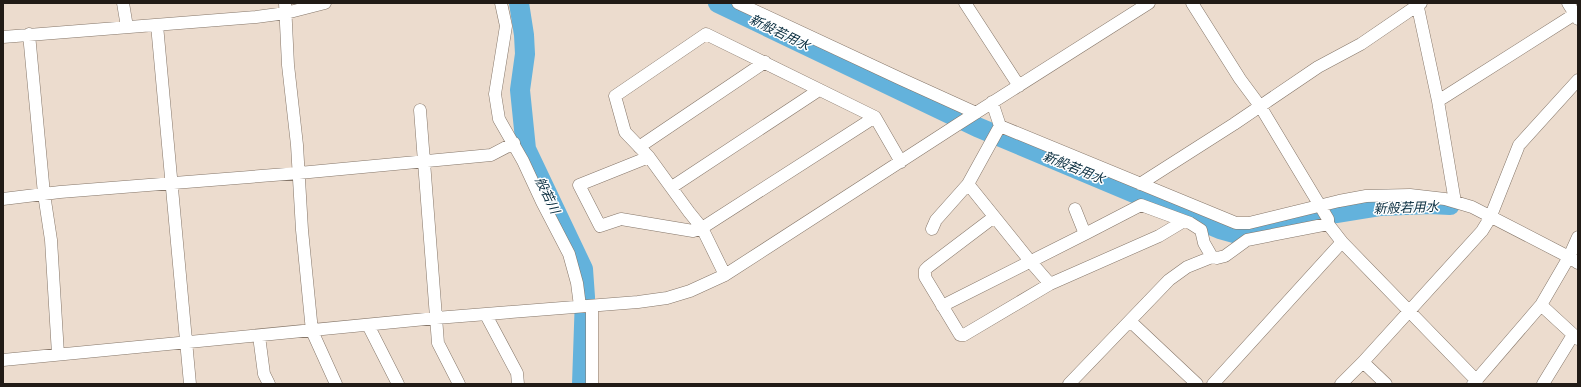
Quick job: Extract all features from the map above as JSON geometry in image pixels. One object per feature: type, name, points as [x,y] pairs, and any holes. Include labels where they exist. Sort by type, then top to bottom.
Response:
[{"type":"street","points":[[123,3],[127,27]]},
{"type":"street","points":[[3,37],[256,17],[286,8],[325,3]]},
{"type":"street","points":[[501,3],[506,26],[495,94],[499,119],[514,143],[569,254],[577,283],[586,306],[592,384]]},
{"type":"street","points":[[738,3],[973,114]]},
{"type":"street","points":[[965,3],[1018,86]]},
{"type":"street","points":[[3,360],[436,318],[667,298],[690,291],[725,274],[901,162],[973,114],[1149,3]]},
{"type":"street","points":[[1192,3],[1240,79],[1260,106],[1328,222],[1342,242],[1475,382],[1541,305],[1574,260],[1578,237]]},
{"type":"street","points":[[1438,101],[1576,16],[1568,3]]},
{"type":"street","points":[[1140,184],[1260,106],[1318,66],[1361,44],[1419,4],[1438,101],[1455,202]]},
{"type":"street","points":[[286,8],[288,65],[297,145],[302,230],[312,331],[336,384]]},
{"type":"street","points":[[157,24],[190,384]]},
{"type":"street","points":[[29,34],[44,194],[51,240],[58,354]]},
{"type":"street","points":[[725,274],[702,228],[688,212],[672,187],[649,157],[625,132],[615,96],[706,34],[875,117],[901,162]]},
{"type":"street","points":[[639,147],[765,62]]},
{"type":"street","points":[[1341,384],[1363,362],[1482,231],[1490,218],[1519,145],[1578,80]]},
{"type":"street","points":[[672,187],[819,90]]},
{"type":"street","points":[[932,229],[936,220],[968,184],[1000,126],[992,102]]},
{"type":"street","points":[[420,110],[438,343],[459,384]]},
{"type":"street","points":[[649,157],[579,185],[600,226],[621,219],[693,231],[702,228],[875,117]]},
{"type":"street","points":[[1000,126],[1236,224],[1249,223],[1366,196],[1410,195],[1444,199],[1472,207],[1490,218],[1574,260]]},
{"type":"street","points":[[3,200],[44,194],[299,173],[491,155],[514,143]]},
{"type":"street","points":[[968,184],[1050,284]]},
{"type":"street","points":[[942,306],[1141,205],[1184,221],[1201,230],[1204,242],[1212,258]]},
{"type":"street","points":[[1074,209],[1085,234]]},
{"type":"street","points":[[994,216],[925,270],[925,277],[960,335],[1050,284],[1159,236],[1184,221]]},
{"type":"street","points":[[1068,384],[1169,280],[1187,267],[1212,258],[1225,256],[1247,240],[1328,222]]},
{"type":"street","points":[[1212,384],[1342,242]]},
{"type":"street","points":[[1541,305],[1576,337],[1543,384]]},
{"type":"street","points":[[486,314],[517,373],[518,384]]},
{"type":"street","points":[[1130,321],[1197,384]]},
{"type":"street","points":[[368,325],[398,384]]},
{"type":"street","points":[[259,336],[264,374],[269,384]]},
{"type":"street","points":[[1363,362],[1386,384]]},
{"type":"waterway","name":"般若川","points":[[519,3],[524,35],[525,54],[520,90],[526,149],[583,269],[585,297],[582,384]]},
{"type":"waterway","name":"新般若用水","points":[[718,3],[977,127],[1220,229],[1238,234],[1313,217],[1381,206],[1430,204],[1450,205]]}]
